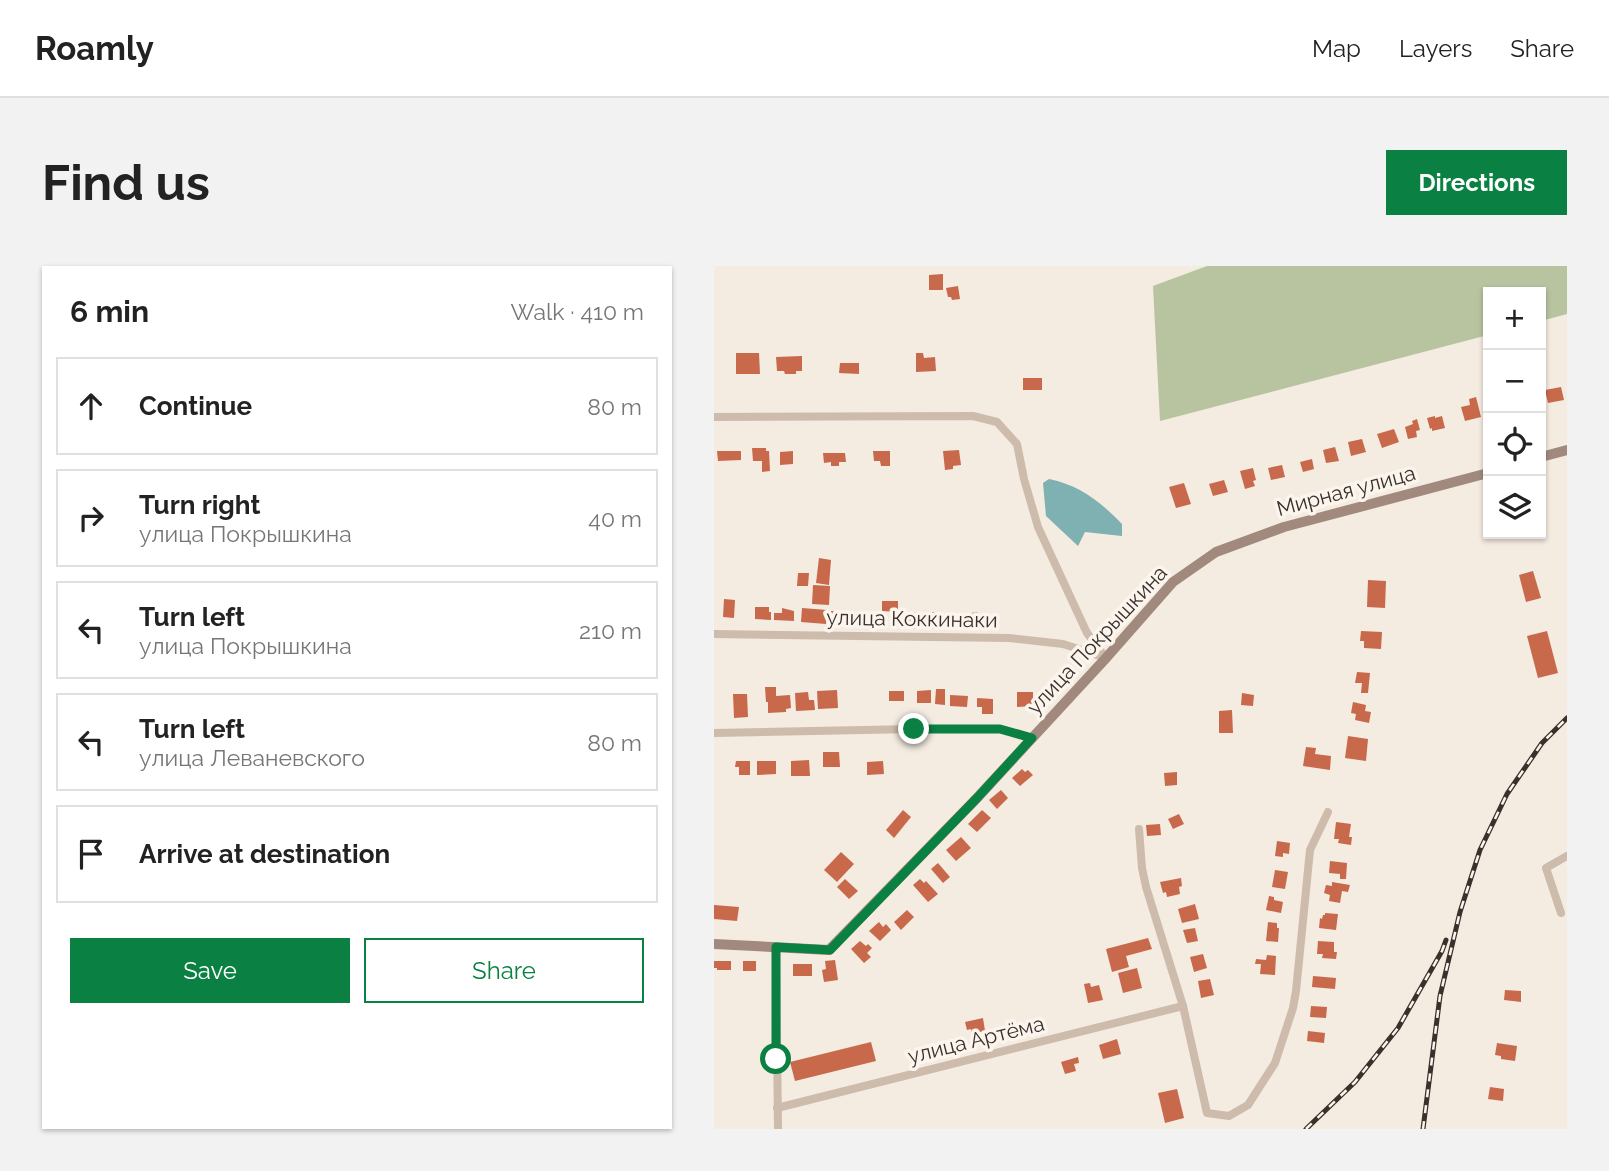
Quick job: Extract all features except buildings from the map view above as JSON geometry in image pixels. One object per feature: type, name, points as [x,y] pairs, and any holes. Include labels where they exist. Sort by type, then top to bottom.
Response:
[{"type":"street","points":[[714,417],[972,416],[997,422],[1017,444],[1038,527],[1087,633],[1106,658]]},
{"type":"street","points":[[1546,456],[1567,450]]},
{"type":"street","name":"Мирная улица","points":[[1216,552],[1284,527],[1483,473]]},
{"type":"street","name":"улица Покрышкина","points":[[714,944],[830,950],[977,798],[1173,582],[1216,552]]},
{"type":"street","name":"улица Коккинаки","points":[[714,634],[1009,638],[1063,644],[1106,658]]},
{"type":"street","points":[[714,733],[1000,729],[1032,738]]},
{"type":"street","points":[[1139,829],[1146,887],[1183,1006],[1207,1112],[1229,1116],[1248,1105],[1275,1063],[1293,1009],[1310,850],[1328,811]]},
{"type":"street","points":[[1561,913],[1546,868],[1567,856]]},
{"type":"street","points":[[776,947],[778,1129]]},
{"type":"street","name":"улица Артёма","points":[[777,1108],[1183,1006]]},
{"type":"green space","points":[[1207,266],[1567,266],[1567,314],[1546,320],[1546,287],[1483,287],[1483,336],[1160,421],[1153,286]]},
{"type":"water","points":[[1049,479],[1070,485],[1098,502],[1122,524],[1122,536],[1085,532],[1078,546],[1046,516],[1043,483]]},
{"type":"railway","points":[[1423,1129],[1440,996],[1460,912],[1480,850],[1507,794],[1542,743],[1567,718]]},
{"type":"railway","points":[[1306,1129],[1355,1082],[1398,1028],[1446,940]]},
{"type":"route","points":[[776,1059],[776,947],[830,950],[1032,738],[1000,729],[914,729]]}]
